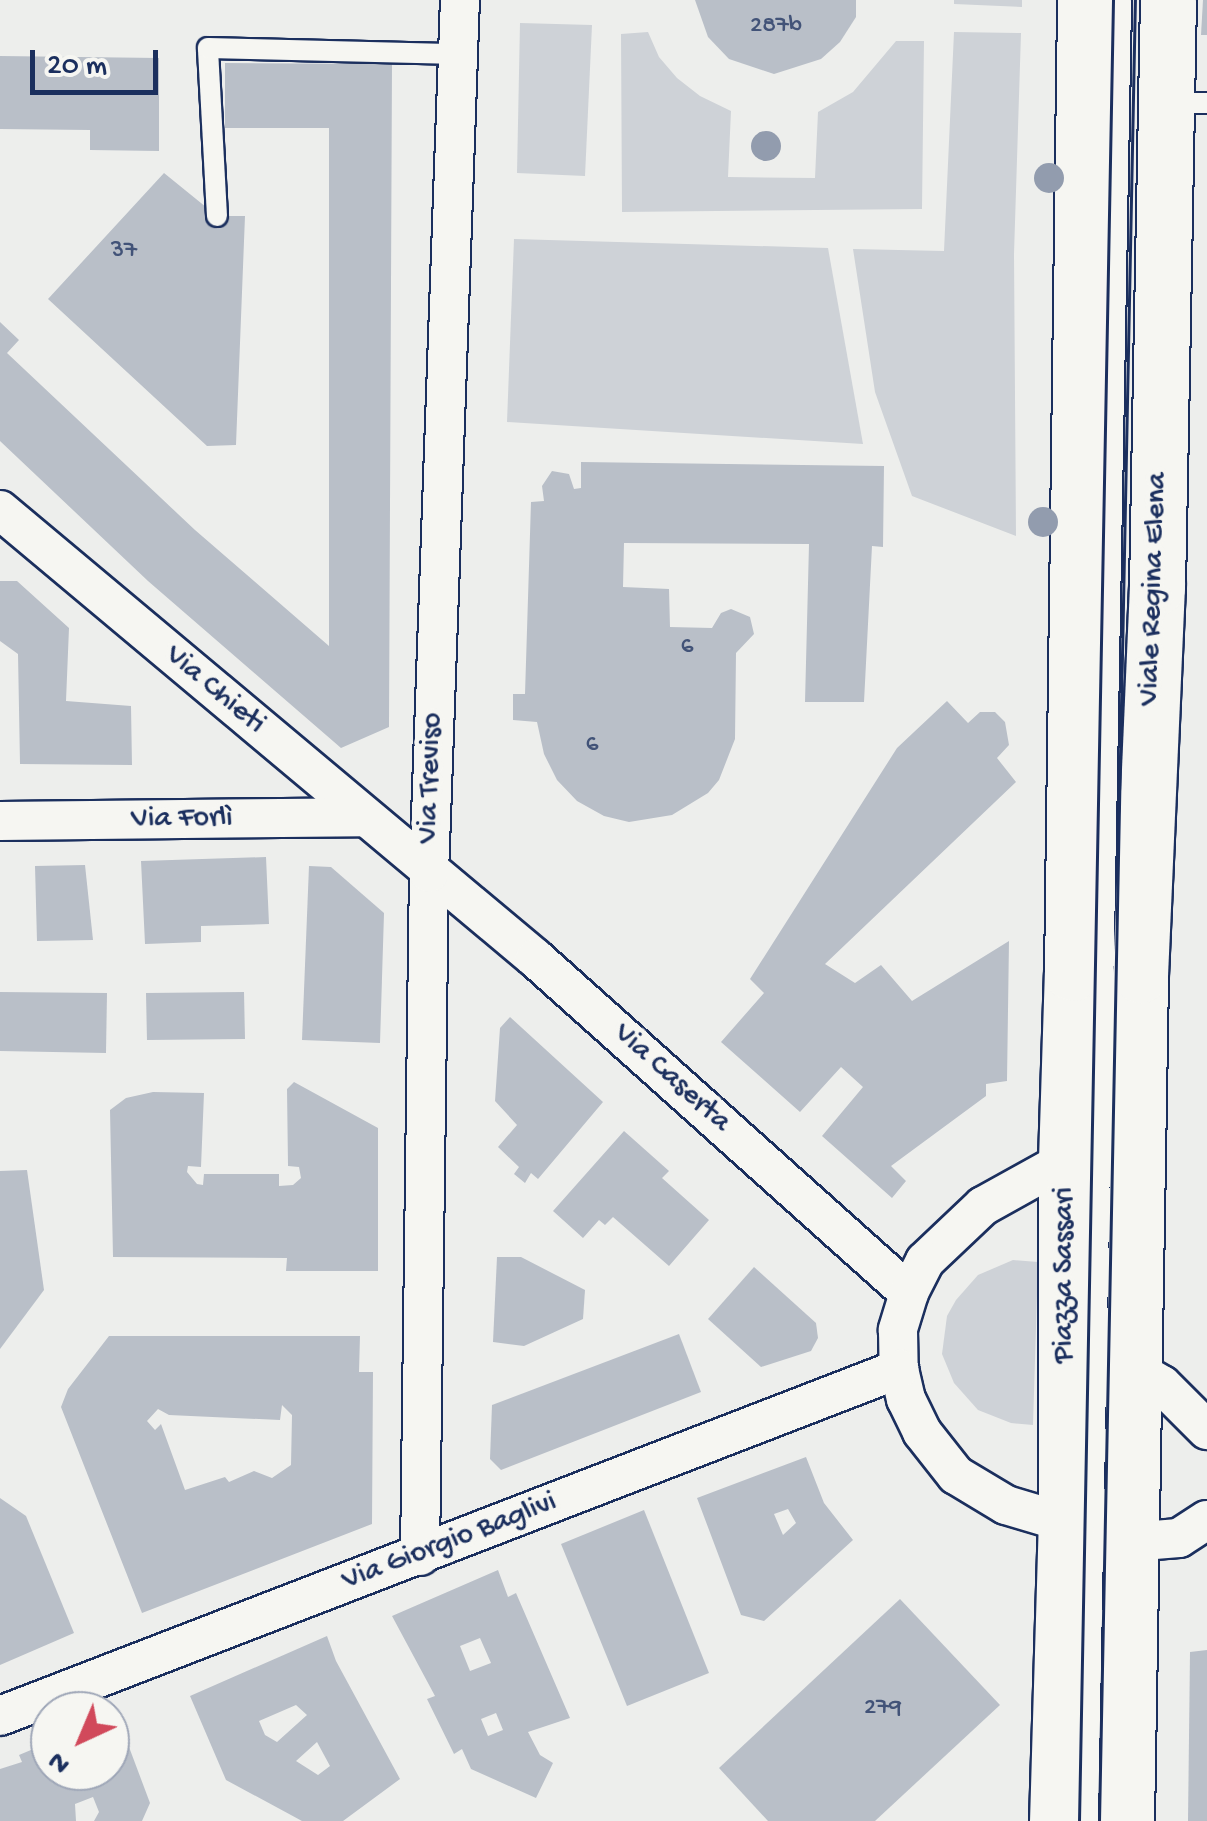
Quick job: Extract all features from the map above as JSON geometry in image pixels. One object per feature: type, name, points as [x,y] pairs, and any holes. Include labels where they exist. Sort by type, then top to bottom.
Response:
[{"type":"main road","points":[[1085,0],[1101,1168]]},
{"type":"main road","name":"Viale Regina Elena","points":[[1101,1168],[1157,587],[1186,103],[1168,0]]},
{"type":"main road","name":"Piazza Sassari","points":[[1097,1534],[1101,1168]]},
{"type":"main road","name":"Piazza Sassari","points":[[1099,1375],[1101,1168]]},
{"type":"main road","points":[[1057,1821],[1097,1534]]},
{"type":"main road","points":[[1097,1534],[1126,1821]]},
{"type":"street","name":"Via Treviso","points":[[420,1556],[428,872],[460,0]]},
{"type":"street","name":"Via Chieti","points":[[0,510],[428,872]]},
{"type":"street","name":"Via Forlì","points":[[0,821],[363,818]]},
{"type":"street","name":"Via Caserta","points":[[428,872],[535,958],[908,1293]]},
{"type":"street","name":"Piazza Sassari","points":[[1101,1168],[1014,1185],[974,1212],[938,1246],[908,1293],[898,1330],[898,1369],[922,1432],[956,1475],[1006,1506],[1097,1534],[1179,1538],[1207,1520]]},
{"type":"street","name":"Via Giorgio Baglivi","points":[[0,1716],[898,1369]]},
{"type":"street","points":[[1099,1375],[1162,1385],[1207,1430]]},
{"type":"lane","name":"Viale Regina Elena","points":[[1101,1168],[1101,974],[1121,0]]},
{"type":"lane","points":[[218,216],[208,48],[460,54]]},
{"type":"lane","points":[[1088,1821],[1097,1534]]},
{"type":"shaded area","points":[[954,0],[1022,0],[1022,7],[954,4]]},
{"type":"shaded area","points":[[520,23],[592,25],[585,176],[517,173]]},
{"type":"shaded area","points":[[648,32],[659,57],[677,78],[700,96],[731,111],[728,177],[815,178],[818,112],[853,92],[896,41],[924,41],[922,209],[622,212],[621,34]]},
{"type":"shaded area","points":[[954,32],[1021,33],[1014,254],[1016,536],[912,496],[875,392],[853,249],[944,251]]},
{"type":"shaded area","points":[[514,239],[828,248],[863,444],[507,422]]},
{"type":"shaded area","points":[[1013,1260],[1038,1262],[1033,1425],[1011,1423],[978,1410],[954,1383],[942,1354],[947,1316],[956,1300],[978,1275]]},
{"type":"building","points":[[695,0],[856,0],[856,17],[840,42],[821,59],[774,74],[729,59],[708,37]]},
{"type":"building","points":[[1203,0],[1207,0],[1207,35],[1201,35]]},
{"type":"building","points":[[0,56],[159,58],[159,151],[90,150],[90,130],[0,129]]},
{"type":"building","points":[[225,63],[392,64],[389,727],[341,748],[148,581],[0,441],[0,322],[19,340],[7,353],[195,530],[329,646],[329,128],[225,128]]},
{"type":"building","points":[[164,173],[217,216],[245,216],[236,445],[207,446],[48,299]]},
{"type":"building","points":[[581,462],[884,466],[883,547],[872,546],[864,702],[805,702],[809,544],[624,543],[623,587],[669,589],[670,627],[712,628],[721,613],[731,609],[750,617],[754,634],[736,653],[735,739],[719,780],[708,793],[672,815],[629,822],[604,816],[577,801],[557,780],[544,754],[537,722],[513,720],[513,694],[525,694],[531,502],[544,501],[542,486],[552,471],[569,474],[574,489],[581,488]]},
{"type":"building","points":[[0,581],[17,581],[69,628],[66,701],[131,706],[132,765],[20,764],[18,654],[0,641]]},
{"type":"building","points":[[947,701],[968,723],[980,712],[995,712],[1005,722],[1009,745],[997,758],[1016,782],[825,964],[855,983],[881,965],[912,1001],[1009,941],[1007,1081],[986,1084],[986,1096],[891,1166],[906,1181],[892,1198],[822,1136],[863,1087],[841,1067],[800,1112],[721,1042],[764,993],[750,979],[897,748]]},
{"type":"building","points":[[266,857],[269,924],[201,926],[201,942],[145,944],[141,861]]},
{"type":"building","points":[[85,865],[93,940],[37,941],[35,866]]},
{"type":"building","points":[[309,866],[331,867],[384,913],[380,1043],[302,1040]]},
{"type":"building","points":[[0,992],[107,993],[106,1053],[0,1051]]},
{"type":"building","points":[[244,992],[245,1039],[147,1040],[146,993]]},
{"type":"building","points":[[510,1017],[603,1102],[538,1179],[531,1173],[525,1183],[514,1174],[519,1167],[498,1147],[517,1125],[495,1101],[500,1028]]},
{"type":"building","points":[[294,1082],[378,1128],[378,1271],[286,1271],[287,1258],[113,1257],[110,1110],[126,1098],[153,1092],[204,1093],[201,1167],[188,1166],[187,1172],[197,1184],[203,1185],[204,1174],[279,1174],[279,1186],[293,1185],[301,1178],[299,1167],[288,1166],[287,1089]]},
{"type":"building","points":[[624,1131],[669,1171],[662,1178],[709,1220],[669,1266],[613,1217],[605,1225],[599,1220],[583,1238],[553,1211]]},
{"type":"building","points":[[27,1170],[44,1290],[0,1349],[0,1171]]},
{"type":"building","points":[[497,1257],[521,1257],[585,1290],[583,1319],[524,1346],[493,1342]]},
{"type":"building","points":[[754,1267],[816,1323],[818,1338],[811,1351],[761,1367],[708,1319]]},
{"type":"building","points":[[679,1334],[701,1392],[501,1470],[490,1459],[492,1405]]},
{"type":"building","points":[[109,1336],[360,1336],[359,1372],[373,1372],[372,1524],[142,1613],[61,1407],[68,1389]],"holes":[[[282,1405],[292,1415],[291,1465],[272,1478],[254,1471],[229,1482],[225,1477],[185,1490],[161,1424],[155,1430],[147,1421],[158,1409],[169,1415],[280,1420]]]},
{"type":"building","points":[[806,1457],[824,1503],[853,1540],[764,1621],[741,1615],[697,1498]],"holes":[[[788,1509],[796,1523],[783,1535],[774,1514]]]},
{"type":"building","points":[[0,1498],[26,1516],[74,1633],[0,1665]]},
{"type":"building","points":[[644,1510],[709,1673],[627,1706],[561,1544]]},
{"type":"building","points":[[498,1570],[508,1597],[516,1593],[570,1718],[528,1732],[540,1755],[553,1763],[536,1798],[471,1769],[462,1749],[454,1754],[427,1699],[435,1696],[392,1616]],"holes":[[[480,1638],[491,1663],[470,1671],[460,1646]],[[496,1713],[503,1730],[488,1736],[481,1719]]]},
{"type":"building","points":[[900,1599],[1000,1705],[875,1821],[768,1821],[719,1768]]},
{"type":"building","points":[[327,1636],[336,1661],[400,1779],[343,1821],[302,1821],[226,1780],[190,1696]],"holes":[[[296,1705],[307,1715],[277,1742],[265,1735],[259,1721]],[[317,1742],[330,1766],[318,1775],[296,1761]]]},
{"type":"building","points":[[1207,1650],[1207,1821],[1188,1821],[1190,1652]]},
{"type":"building","points":[[30,1750],[30,1791],[130,1791],[130,1750],[150,1803],[142,1821],[94,1821],[99,1812],[93,1797],[75,1804],[76,1821],[0,1821],[0,1769],[22,1762],[19,1755]]},
{"type":"tram line","points":[[1079,1821],[1113,0]]},
{"type":"tram line","points":[[1099,1821],[1135,0]]}]
